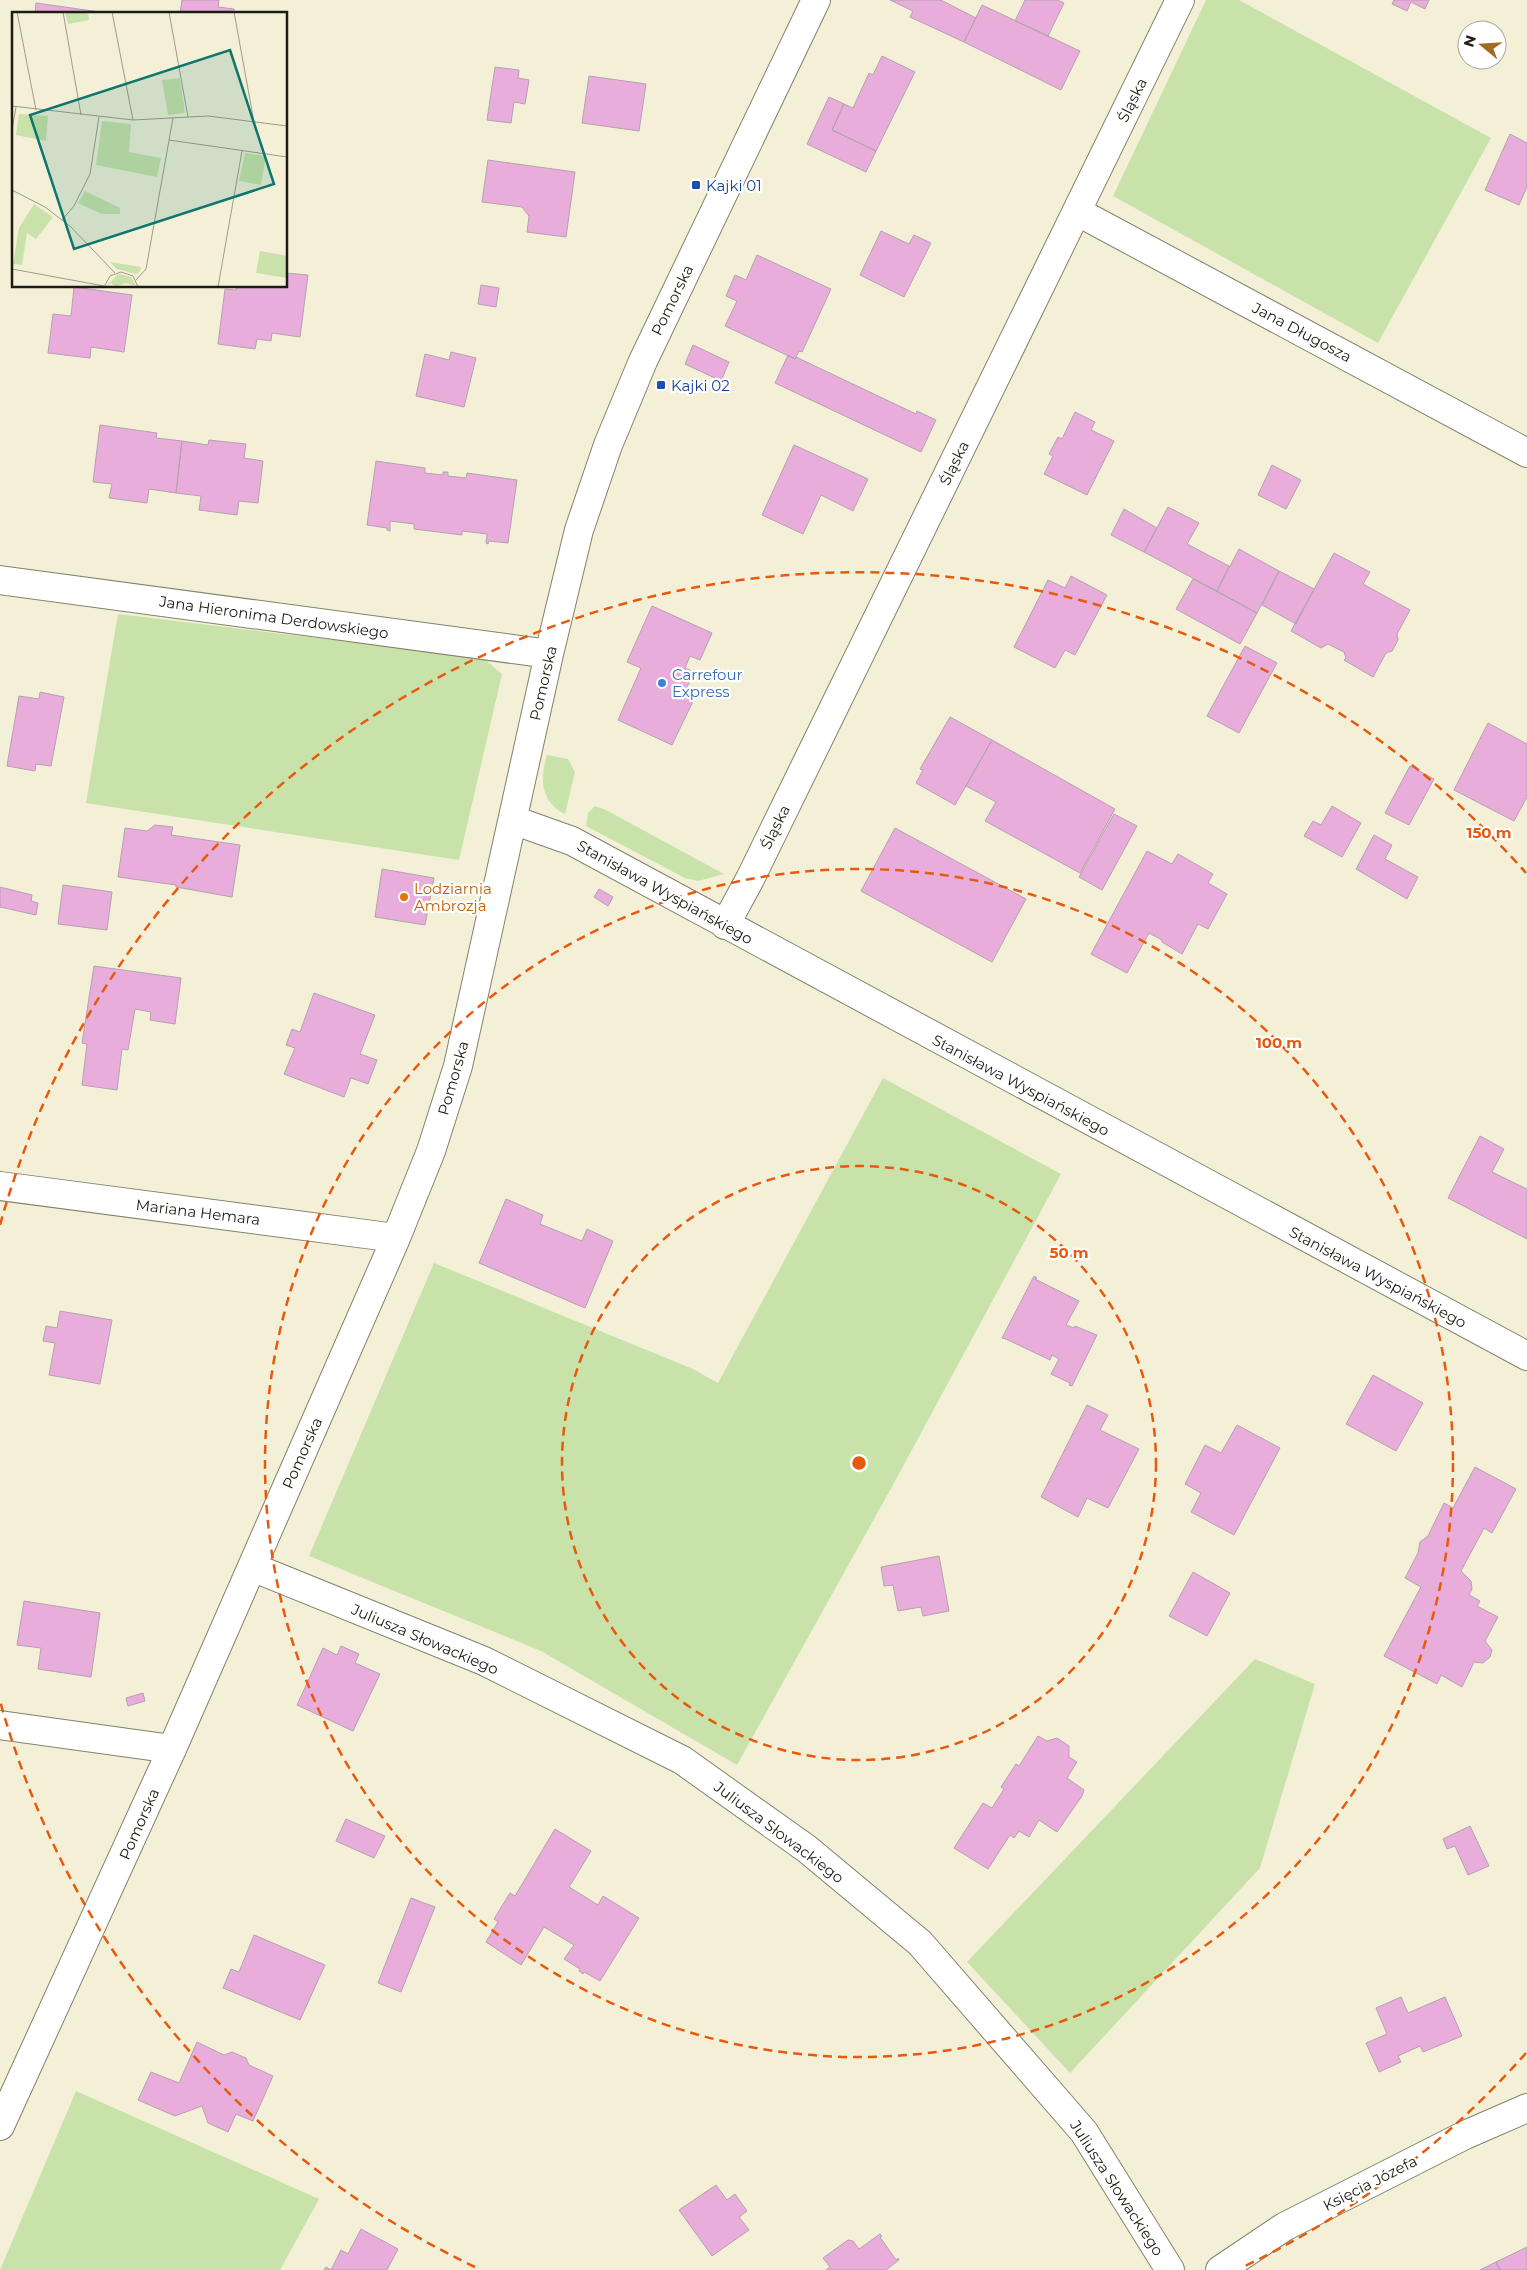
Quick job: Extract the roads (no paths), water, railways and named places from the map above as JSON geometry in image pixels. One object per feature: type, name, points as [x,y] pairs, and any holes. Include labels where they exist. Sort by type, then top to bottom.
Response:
[{"type":"street","name":"Pomorska","points":[[0,2126],[172,1749],[396,1238],[430,1151],[458,1066],[549,654],[579,530],[624,403],[816,0]]},
{"type":"street","name":"Śląska","points":[[725,925],[750,879],[1078,212],[1180,0]]},
{"type":"street","name":"Jana Długosza","points":[[1078,212],[1527,452]]},
{"type":"street","name":"Jana Hieronima Derdowskiego","points":[[0,580],[549,654]]},
{"type":"street","name":"Stanisława Wyspiańskiego","points":[[513,820],[572,841],[1527,1356]]},
{"type":"street","name":"Mariana Hemara","points":[[0,1186],[396,1238]]},
{"type":"street","name":"Juliusza Słowackiego","points":[[252,1567],[484,1661],[682,1760],[807,1849],[920,1943],[1084,2132],[1170,2270]]},
{"type":"street","points":[[0,1725],[172,1749]]},
{"type":"street","name":"Księcia Józefa","points":[[1220,2270],[1284,2228],[1465,2135],[1527,2108]]},
{"type":"place","name":"Kajki 01","points":[[696,185]]},
{"type":"place","name":"Kajki 02","points":[[661,385]]},
{"type":"place","name":"Carrefour Express","points":[[662,683]]},
{"type":"place","name":"Lodziarnia Ambrozja","points":[[404,897]]}]
